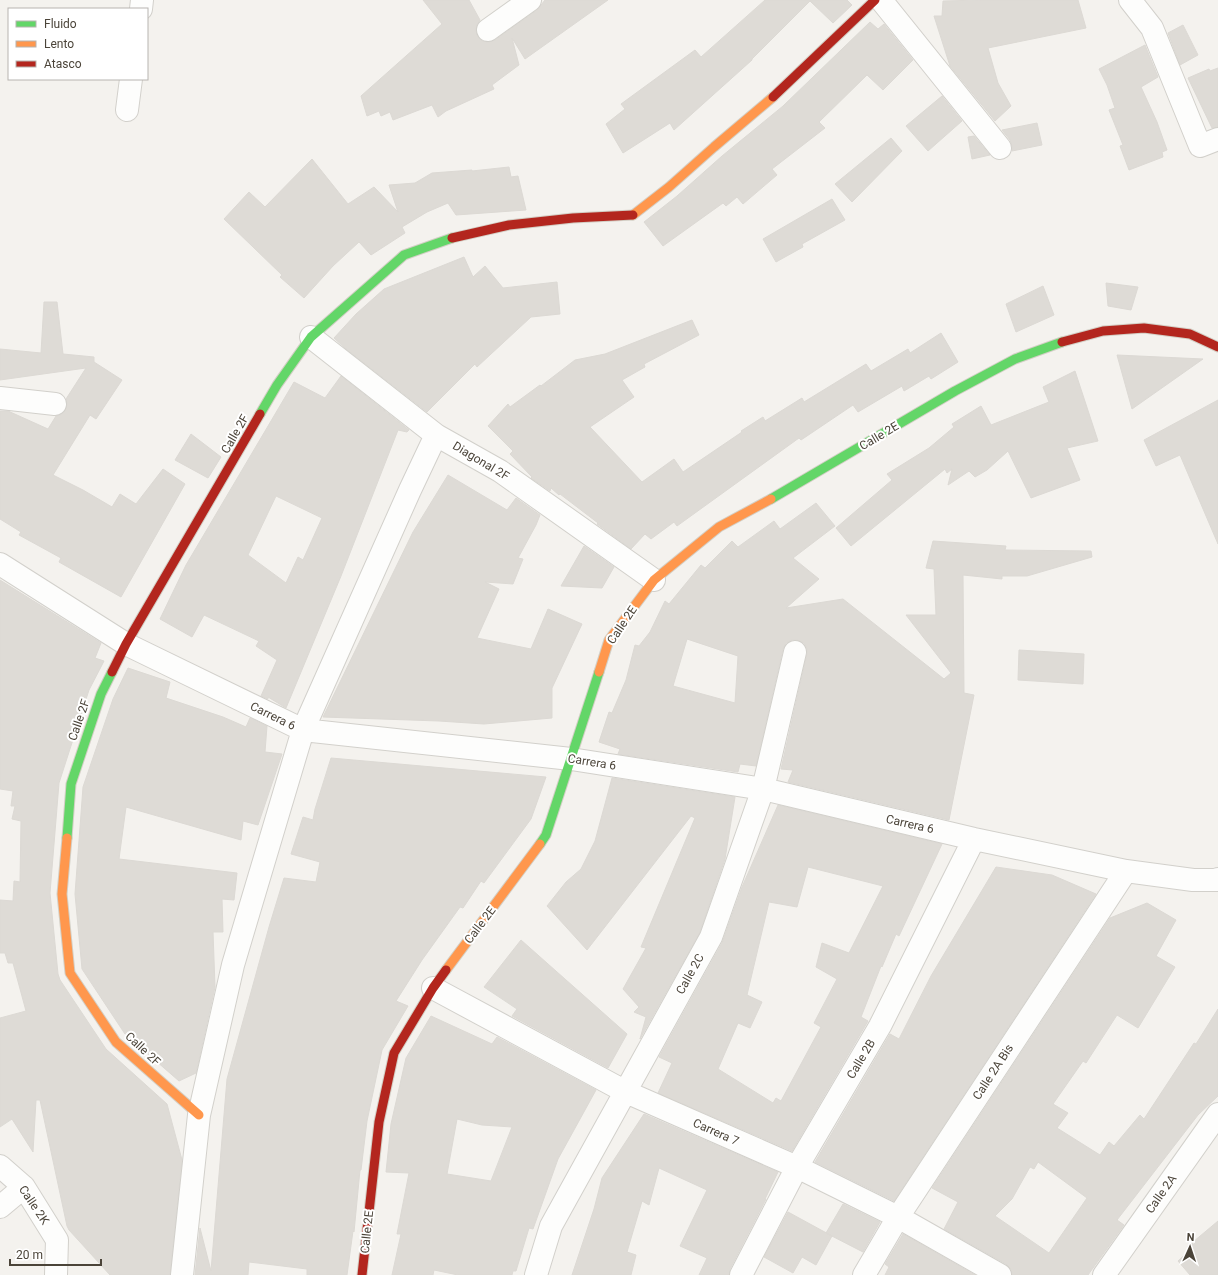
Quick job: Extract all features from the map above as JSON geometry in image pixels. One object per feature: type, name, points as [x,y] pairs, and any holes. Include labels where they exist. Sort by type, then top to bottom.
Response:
[{"type":"street","points":[[488,30],[530,0]]},
{"type":"street","name":"Calle 2F","points":[[199,1116],[116,1042],[70,973],[62,894],[70,784],[101,694],[126,644],[277,385],[311,337],[404,255],[458,236],[509,225],[573,218],[633,215],[669,187],[775,96],[875,0]]},
{"type":"street","points":[[881,0],[1000,148]]},
{"type":"street","points":[[1130,0],[1152,28],[1209,142]]},
{"type":"street","points":[[127,110],[131,80]]},
{"type":"street","name":"Calle 2E","points":[[362,1275],[379,1122],[394,1053],[433,988],[546,835],[609,640],[654,580],[719,527],[783,493],[955,391],[1015,359],[1057,343],[1103,331],[1144,328],[1190,334],[1218,347]]},
{"type":"street","name":"Diagonal 2F","points":[[311,337],[436,435],[500,471],[654,580]]},
{"type":"street","points":[[0,398],[55,404]]},
{"type":"street","points":[[182,1275],[199,1116],[232,966],[303,730],[436,435]]},
{"type":"street","name":"Carrera 6","points":[[0,564],[126,644],[303,730],[571,759],[763,789],[974,839],[1126,871],[1192,880],[1217,880]]},
{"type":"street","name":"Calle 2C","points":[[536,1275],[551,1226],[710,937],[763,789],[796,652]]},
{"type":"street","name":"Calle 2B","points":[[741,1275],[797,1168],[880,1026],[974,839]]},
{"type":"street","name":"Calle 2A Bis","points":[[864,1275],[898,1217],[1126,871]]},
{"type":"street","name":"Carrera 7","points":[[433,988],[626,1092],[797,1168],[898,1217],[1000,1275]]},
{"type":"street","name":"Calle 2A","points":[[1104,1275],[1218,1114]]},
{"type":"street","name":"Calle 2K","points":[[0,1166],[24,1187],[57,1240],[56,1275]]},
{"type":"street","points":[[0,1207],[24,1187]]},
{"type":"building","points":[[423,0],[469,0],[480,20],[476,31],[478,37],[482,41],[489,42],[495,40],[537,10],[545,0],[608,0],[525,59],[512,38],[519,65],[492,85],[494,89],[446,111],[438,117],[432,105],[393,120],[390,112],[381,116],[379,111],[367,116],[361,96],[442,24]]},
{"type":"building","points":[[765,0],[847,0],[852,5],[833,23],[810,1],[752,60],[674,130],[670,123],[623,153],[606,124],[625,109],[621,104],[695,50],[701,57]]},
{"type":"building","points":[[1078,0],[1086,28],[988,48],[998,83],[1011,106],[995,121],[950,66],[934,16],[942,16],[943,1]]},
{"type":"building","points":[[870,22],[878,29],[884,24],[913,60],[883,90],[867,75],[819,122],[825,128],[772,169],[777,175],[743,204],[737,197],[726,206],[723,203],[663,246],[644,222],[783,106]]},
{"type":"building","points":[[1183,25],[1198,55],[1180,65],[1168,33]]},
{"type":"building","points":[[1145,45],[1158,77],[1141,87],[1157,122],[1167,150],[1162,152],[1163,157],[1129,170],[1120,146],[1123,145],[1109,110],[1115,108],[1107,85],[1099,69]]},
{"type":"building","points":[[1218,68],[1218,127],[1212,128],[1188,78],[1209,69],[1210,71]]},
{"type":"building","points":[[942,96],[962,121],[928,151],[906,126]]},
{"type":"building","points":[[1037,123],[1042,145],[1012,151],[1010,140],[1002,130]]},
{"type":"building","points":[[974,136],[990,155],[972,159],[968,137]]},
{"type":"building","points":[[891,138],[902,151],[852,202],[835,184]]},
{"type":"building","points":[[312,159],[348,204],[374,187],[398,212],[389,185],[415,183],[432,173],[509,167],[511,177],[518,176],[526,210],[456,215],[448,203],[427,212],[402,227],[405,233],[371,255],[359,242],[333,266],[304,298],[280,277],[282,275],[224,219],[249,192],[265,207]]},
{"type":"building","points":[[832,199],[845,220],[802,244],[803,247],[776,262],[763,239]]},
{"type":"building","points":[[464,257],[473,277],[485,266],[503,288],[557,282],[560,314],[531,317],[477,367],[475,364],[427,412],[334,338],[356,314],[384,289]]},
{"type":"building","points":[[1106,283],[1138,287],[1131,310],[1108,306]]},
{"type":"building","points":[[1043,286],[1054,315],[1016,332],[1006,304]]},
{"type":"building","points":[[44,302],[57,302],[63,354],[94,357],[94,362],[122,380],[96,419],[90,415],[53,475],[112,507],[120,494],[136,504],[163,469],[185,484],[121,597],[59,562],[61,558],[19,535],[21,532],[0,519],[0,411],[8,411],[48,429],[56,416],[65,411],[67,405],[66,399],[86,368],[0,380],[0,349],[41,353]]},
{"type":"building","points":[[692,320],[699,335],[644,364],[645,367],[622,380],[634,397],[590,427],[642,482],[674,459],[683,472],[763,417],[765,421],[802,398],[804,402],[866,364],[871,371],[908,349],[910,353],[941,333],[958,362],[931,379],[929,376],[904,391],[902,386],[858,412],[853,405],[801,440],[799,438],[677,526],[674,522],[651,539],[645,534],[631,549],[560,494],[559,495],[551,488],[550,491],[531,478],[532,477],[510,454],[513,451],[488,426],[508,404],[510,407],[575,360],[605,354]]},
{"type":"building","points":[[1117,355],[1203,359],[1132,409]]},
{"type":"building","points":[[1075,371],[1098,441],[1067,448],[1080,480],[1031,498],[1008,451],[987,470],[975,477],[969,471],[948,485],[952,469],[947,473],[945,469],[851,546],[836,528],[892,480],[887,474],[929,448],[954,427],[952,424],[981,406],[991,425],[1049,402],[1043,387]]},
{"type":"building","points":[[341,376],[409,430],[407,432],[398,430],[341,576],[286,708],[268,697],[268,699],[261,696],[277,660],[256,646],[259,641],[204,615],[192,637],[160,619],[186,565],[294,382],[325,398]],"holes":[[[276,496],[322,518],[303,560],[298,557],[286,583],[248,555]]]},
{"type":"building","points":[[1218,400],[1218,544],[1180,455],[1156,466],[1144,440]]},
{"type":"building","points":[[191,434],[221,457],[208,478],[175,460]]},
{"type":"building","points":[[448,475],[507,510],[516,498],[540,515],[518,558],[523,559],[513,584],[485,582],[499,589],[477,638],[531,649],[548,609],[582,624],[552,688],[552,718],[484,724],[323,717],[413,532]]},
{"type":"building","points":[[816,503],[835,526],[793,558],[819,579],[786,608],[843,599],[944,679],[951,673],[906,615],[936,615],[934,569],[926,568],[933,541],[1006,546],[1005,550],[1091,551],[1092,557],[1027,576],[1002,576],[1002,579],[963,575],[964,693],[974,695],[949,820],[788,782],[793,770],[781,769],[807,654],[807,649],[804,643],[797,640],[792,640],[786,643],[783,649],[756,766],[740,764],[738,772],[618,754],[620,749],[599,742],[609,712],[612,713],[626,680],[635,645],[639,646],[650,632],[665,601],[669,604],[701,565],[705,568],[732,541],[738,547],[774,521],[780,529]],"holes":[[[687,639],[738,656],[735,703],[673,686]]]},
{"type":"building","points":[[584,546],[614,567],[602,588],[561,586]]},
{"type":"building","points":[[0,580],[101,643],[95,658],[104,661],[89,690],[59,783],[50,893],[58,974],[60,980],[106,1049],[167,1104],[182,1160],[170,1275],[110,1275],[69,1230],[40,1100],[36,1100],[33,1152],[12,1119],[0,1127],[0,1018],[26,1011],[13,963],[8,963],[5,953],[0,953],[0,900],[13,901],[14,881],[20,882],[21,821],[12,819],[15,806],[11,806],[13,791],[0,789]]},
{"type":"building","points":[[1019,650],[1084,654],[1083,684],[1018,680]]},
{"type":"building","points":[[128,668],[170,682],[166,698],[223,717],[246,727],[250,718],[267,726],[265,752],[282,754],[258,825],[243,821],[241,840],[126,807],[119,859],[237,873],[234,900],[222,899],[223,932],[213,932],[215,987],[196,1073],[179,1081],[125,1034],[82,969],[75,894],[83,787],[113,699]]},
{"type":"building","points":[[331,758],[546,777],[531,819],[484,883],[481,881],[463,908],[460,907],[422,960],[396,1001],[408,1006],[382,1050],[367,1121],[360,1170],[354,1232],[353,1231],[347,1275],[307,1275],[307,1269],[249,1262],[248,1275],[195,1275],[200,1228],[211,1271],[227,1079],[284,878],[316,882],[320,862],[291,854],[303,817],[313,820]]},
{"type":"building","points":[[612,778],[735,797],[725,859],[700,932],[640,1039],[646,1017],[634,1012],[639,1007],[623,989],[646,948],[641,947],[695,818],[691,816],[587,950],[547,906],[566,882],[581,869],[595,841]]},
{"type":"building","points":[[778,805],[942,844],[899,936],[896,934],[882,967],[881,966],[861,1017],[868,1021],[792,1151],[658,1093],[672,1063],[659,1057],[722,943],[742,887]],"holes":[[[808,867],[883,886],[849,953],[822,943],[816,967],[837,979],[814,1023],[821,1027],[781,1101],[776,1098],[773,1103],[718,1069],[738,1023],[750,1028],[762,1002],[747,995],[769,902],[797,907]]]},
{"type":"building","points":[[996,867],[1052,875],[1096,894],[894,1201],[815,1162],[890,1034],[899,1039],[931,976]]},
{"type":"building","points":[[1147,903],[1176,920],[1156,956],[1175,967],[1138,1028],[1117,1015],[1086,1063],[1083,1061],[1053,1104],[1068,1113],[1057,1128],[1100,1155],[1109,1142],[1114,1146],[1140,1115],[1144,1119],[1194,1043],[1196,1044],[1218,1009],[1218,1096],[1198,1115],[1117,1220],[1124,1225],[1088,1275],[1012,1275],[1011,1269],[1006,1264],[944,1229],[958,1202],[932,1188],[1110,918]],"holes":[[[1038,1162],[1087,1198],[1049,1253],[995,1216],[1012,1199],[1030,1167],[1034,1169]]]},
{"type":"building","points":[[521,940],[627,1034],[608,1068],[512,1016],[517,1009],[484,987]]},
{"type":"building","points":[[431,1016],[492,1044],[497,1037],[596,1090],[558,1159],[533,1229],[529,1228],[516,1271],[513,1271],[512,1275],[458,1275],[434,1270],[433,1275],[392,1275],[401,1234],[397,1234],[409,1173],[386,1172],[391,1124],[406,1058]],"holes":[[[457,1119],[482,1125],[512,1127],[491,1181],[447,1174]]]},
{"type":"building","points":[[644,1114],[778,1172],[766,1199],[730,1269],[729,1275],[699,1275],[707,1258],[680,1246],[707,1190],[659,1168],[649,1205],[642,1201],[627,1252],[636,1255],[631,1275],[572,1275],[594,1209],[602,1178]]},
{"type":"building","points":[[843,1204],[880,1222],[863,1252],[826,1233]]},
{"type":"building","points":[[788,1212],[832,1236],[816,1265],[802,1257],[793,1273],[764,1257]]},
{"type":"building","points":[[1218,1221],[1218,1275],[1190,1275],[1178,1261],[1190,1250],[1187,1247]]},
{"type":"building","points":[[903,1234],[975,1275],[885,1275],[889,1267],[885,1264]]},
{"type":"traffic: fast","points":[[260,414],[277,385],[311,337],[404,255],[452,238]]},
{"type":"traffic: fast","points":[[771,499],[955,391],[1015,359],[1062,342]]},
{"type":"traffic: fast","points":[[67,838],[71,784],[101,694],[112,672]]},
{"type":"traffic: fast","points":[[540,844],[546,835],[599,672]]},
{"type":"traffic: slow","points":[[633,215],[669,187],[773,97]]},
{"type":"traffic: slow","points":[[599,672],[609,640],[654,580],[719,527],[771,499]]},
{"type":"traffic: slow","points":[[67,838],[62,894],[70,973],[116,1042],[199,1115]]},
{"type":"traffic: slow","points":[[446,970],[540,844]]},
{"type":"traffic: jam","points":[[773,97],[875,0]]},
{"type":"traffic: jam","points":[[452,238],[509,225],[573,218],[633,215]]},
{"type":"traffic: jam","points":[[1062,342],[1103,331],[1144,328],[1190,334],[1218,347]]},
{"type":"traffic: jam","points":[[112,672],[126,644],[260,414]]},
{"type":"traffic: jam","points":[[362,1275],[379,1122],[394,1053],[433,988],[446,970]]}]
